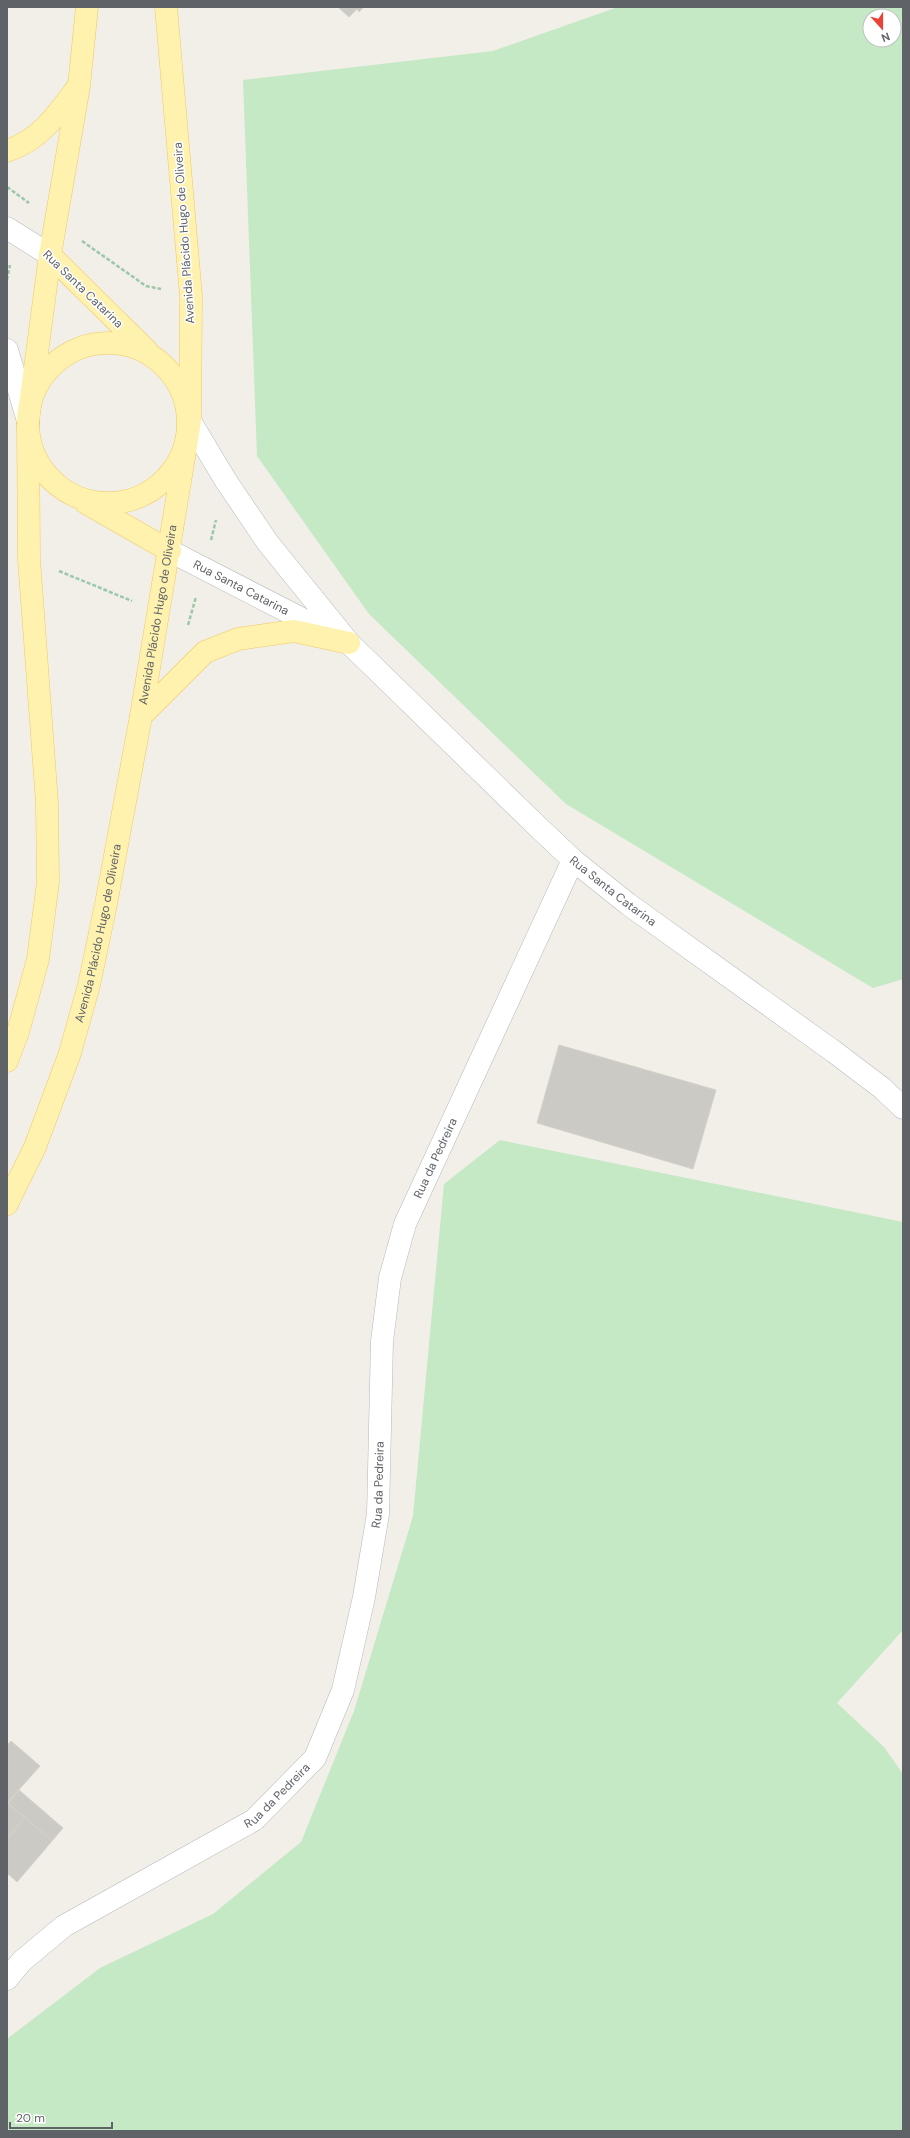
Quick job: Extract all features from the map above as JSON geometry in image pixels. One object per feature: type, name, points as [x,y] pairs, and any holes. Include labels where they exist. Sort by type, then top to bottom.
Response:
[{"type":"main road","points":[[7,1061],[18,1032],[38,959],[48,882],[47,803],[29,558],[28,421],[50,255],[79,86],[87,7]]},
{"type":"main road","name":"Avenida Plácido Hugo de Oliveira","points":[[7,1204],[34,1146],[62,1075],[87,992],[106,904],[141,716],[170,551],[190,420],[191,296],[166,7]]},
{"type":"main road","points":[[7,151],[23,145],[50,124],[79,86]]},
{"type":"main road","name":"Rua Santa Catarina","points":[[50,255],[170,373],[183,394],[190,420]]},
{"type":"main road","points":[[153,357],[131,346],[107,343],[82,347],[61,359],[44,376],[32,397],[28,421],[30,444],[39,464],[53,482],[71,495],[94,502],[118,502],[142,496],[162,483],[177,464],[186,442],[190,420]]},
{"type":"main road","name":"Rua Santa Catarina","points":[[71,495],[170,551]]},
{"type":"main road","points":[[141,716],[205,652],[238,639],[294,631],[349,643]]},
{"type":"street","name":"Rua Santa Catarina","points":[[7,228],[50,255]]},
{"type":"street","points":[[7,350],[28,421]]},
{"type":"street","name":"Rua Santa Catarina","points":[[190,420],[226,481],[268,543],[349,643],[573,860],[628,904],[833,1051],[882,1088],[903,1108]]},
{"type":"street","name":"Rua Santa Catarina","points":[[170,551],[349,643]]},
{"type":"street","name":"Rua da Pedreira","points":[[7,1979],[22,1961],[64,1926],[254,1820],[315,1758],[343,1690],[364,1597],[378,1514],[382,1341],[390,1278],[405,1224],[573,860]]},
{"type":"path","points":[[7,188],[146,286],[191,296]]},
{"type":"path","points":[[29,558],[198,629],[205,652]]},
{"type":"green space","points":[[618,7],[903,7],[903,979],[873,988],[566,804],[369,614],[257,456],[243,80],[493,51]]},
{"type":"green space","points":[[500,1140],[903,1222],[903,1630],[837,1703],[884,1747],[903,1774],[903,2131],[7,2131],[7,2039],[100,1968],[213,1914],[301,1842],[354,1711],[413,1516],[444,1184]]},
{"type":"building","points":[[338,7],[364,7],[359,12],[357,9],[349,17]]},
{"type":"building","points":[[559,1045],[716,1090],[693,1169],[537,1123]]},
{"type":"building","points":[[11,1741],[40,1766],[7,1803],[7,1745]]},
{"type":"building","points":[[19,1790],[63,1828],[52,1841],[8,1803]]},
{"type":"building","points":[[7,1803],[25,1817],[7,1839]]},
{"type":"building","points":[[25,1817],[52,1841],[17,1882],[7,1873],[7,1839]]}]
